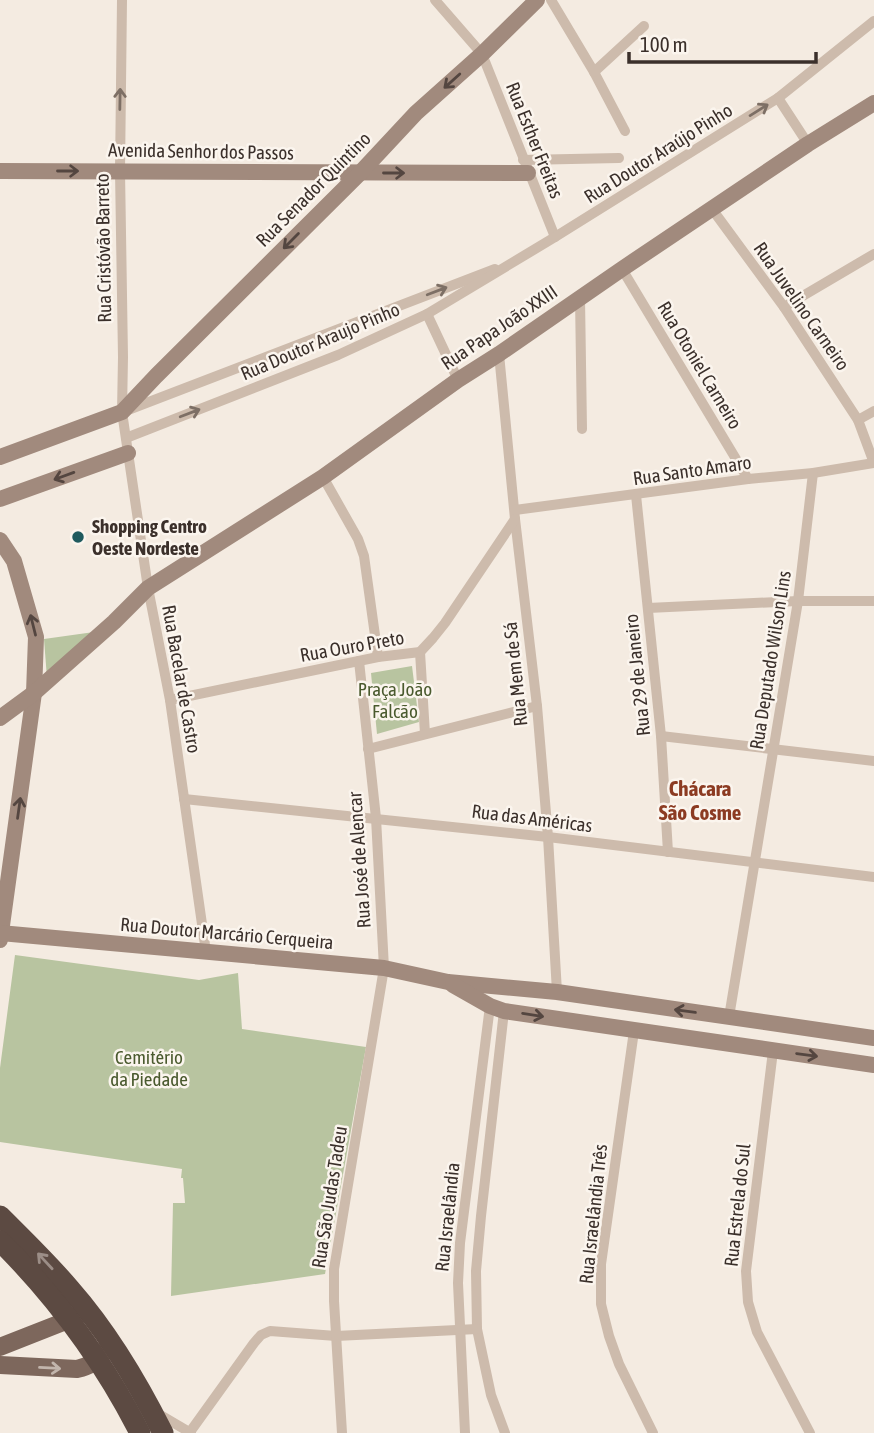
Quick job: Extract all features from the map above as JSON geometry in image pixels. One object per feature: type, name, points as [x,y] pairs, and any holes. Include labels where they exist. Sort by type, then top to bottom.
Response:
[{"type":"highway","points":[[0,1216],[72,1291],[78,1315]]},
{"type":"highway","points":[[0,1241],[40,1282],[78,1315],[151,1410],[163,1433]]},
{"type":"highway","points":[[104,1351],[140,1433]]},
{"type":"main road","points":[[0,1347],[78,1315]]},
{"type":"main road","points":[[0,1365],[77,1369],[88,1367],[104,1351]]},
{"type":"street","name":"Rua Cristóvão Barreto","points":[[121,0],[122,412]]},
{"type":"street","name":"Rua Esther Freitas","points":[[435,0],[482,54],[555,237]]},
{"type":"street","name":"Rua Senador Quintino","points":[[122,412],[416,113],[537,0]]},
{"type":"street","points":[[551,0],[625,131]]},
{"type":"street","name":"Rua Doutor Araújo Pinho","points":[[555,237],[778,98],[874,21]]},
{"type":"street","points":[[594,72],[644,26]]},
{"type":"street","points":[[778,98],[808,144]]},
{"type":"street","name":"Rua Papa João XXIII","points":[[0,718],[34,693],[148,588],[323,477],[458,380],[808,144],[874,103]]},
{"type":"street","points":[[526,166],[620,158]]},
{"type":"street","name":"Avenida Senhor dos Passos","points":[[0,172],[359,173],[526,166]]},
{"type":"street","name":"Rua Juvelino Carneiro","points":[[712,209],[784,307],[858,420],[874,463]]},
{"type":"street","name":"Rua Doutor Araujo Pinho","points":[[127,446],[427,314],[555,237]]},
{"type":"street","points":[[784,307],[874,254]]},
{"type":"street","name":"Rua Doutor Araujo Pinho","points":[[122,412],[519,260]]},
{"type":"street","name":"Rua Otoniel Carneiro","points":[[622,269],[748,479]]},
{"type":"street","points":[[580,298],[582,429]]},
{"type":"street","points":[[427,314],[458,380]]},
{"type":"street","name":"Rua Mem de Sá","points":[[499,354],[537,706],[557,992]]},
{"type":"street","points":[[858,420],[874,411]]},
{"type":"street","points":[[0,457],[122,412]]},
{"type":"street","name":"Rua Bacelar de Castro","points":[[122,412],[148,588],[170,700],[206,952]]},
{"type":"street","points":[[0,499],[127,446]]},
{"type":"street","name":"Rua Santo Amaro","points":[[515,515],[636,495],[874,463]]},
{"type":"street","name":"Rua Deputado Wilson Lins","points":[[729,1017],[798,601],[813,473]]},
{"type":"street","points":[[323,477],[358,539],[364,556],[378,657]]},
{"type":"street","name":"Rua 29 de Janeiro","points":[[636,495],[661,736],[668,852]]},
{"type":"street","name":"Rua Ouro Preto","points":[[170,700],[378,657],[420,652],[445,623],[515,515]]},
{"type":"street","points":[[0,540],[14,561],[35,630],[34,693],[5,876],[0,940]]},
{"type":"street","points":[[648,608],[798,601],[874,601]]},
{"type":"street","points":[[420,652],[425,734]]},
{"type":"street","points":[[359,661],[368,749],[537,706]]},
{"type":"street","points":[[661,736],[874,761]]},
{"type":"street","name":"Rua José de Alencar","points":[[368,749],[376,818],[384,968]]},
{"type":"street","name":"Rua das Américas","points":[[184,799],[548,837],[874,877]]},
{"type":"street","name":"Rua Doutor Marcário Cerqueira","points":[[0,933],[384,968],[448,982],[557,992],[874,1038]]},
{"type":"street","name":"Rua São Judas Tadeu","points":[[342,1433],[334,1269],[384,968]]},
{"type":"street","name":"Rua Doutor Marcário Cerqueira","points":[[448,982],[497,1008],[634,1031],[874,1065]]},
{"type":"street","points":[[497,1008],[478,1248],[477,1329],[491,1395],[505,1433]]},
{"type":"street","name":"Rua Israelândia","points":[[465,1433],[458,1283],[460,1243],[497,1008]]},
{"type":"street","name":"Rua Israelândia Três","points":[[634,1031],[601,1264],[601,1304],[608,1336],[619,1364],[653,1433]]},
{"type":"street","name":"Rua Estrela do Sul","points":[[773,1051],[746,1271],[748,1302],[757,1332],[810,1433]]},
{"type":"street","points":[[151,1410],[190,1433],[254,1343],[261,1335],[270,1331],[336,1336],[477,1329]]},
{"type":"green space","points":[[94,632],[47,678],[44,639]]},
{"type":"green space","name":"Praça João Falcão","points":[[412,666],[419,722],[377,734],[371,673]]},
{"type":"green space","name":"Cemitério da Piedade","points":[[15,955],[199,980],[238,973],[242,1029],[366,1047],[325,1274],[171,1296],[173,1203],[185,1203],[182,1169],[0,1142],[0,1068]]},
{"type":"place","name":"Shopping Centro Oeste Nordeste","points":[[78,537]]},
{"type":"district","name":"Chácara São Cosme","points":[[700,801]]}]
